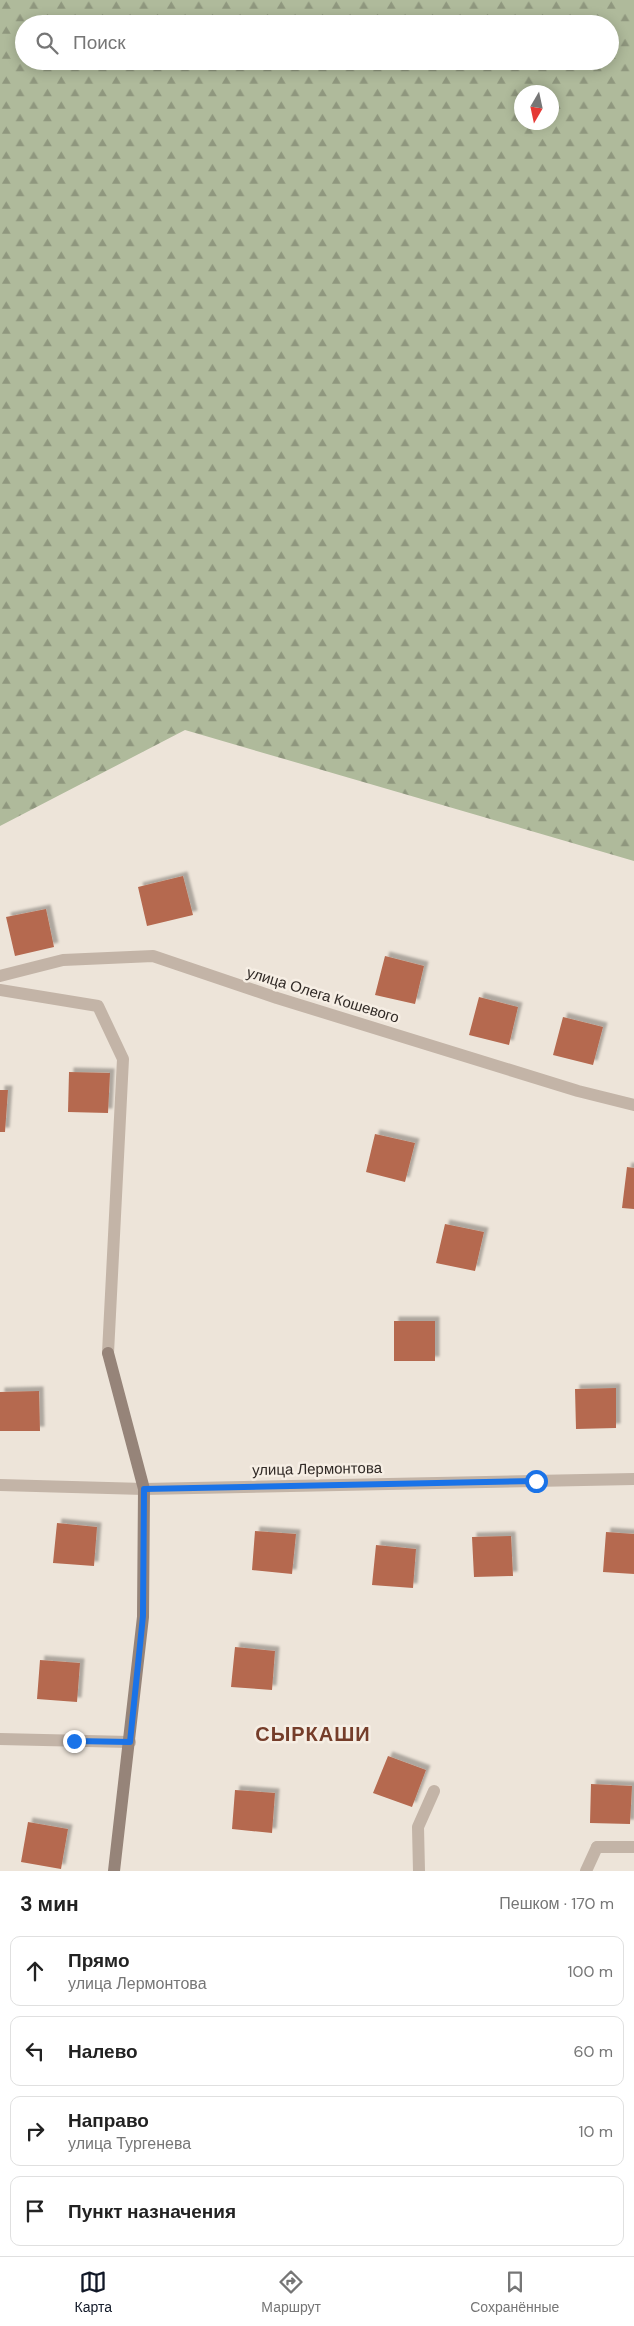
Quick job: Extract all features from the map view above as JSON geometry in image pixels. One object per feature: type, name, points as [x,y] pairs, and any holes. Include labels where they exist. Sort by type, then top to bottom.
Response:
[{"type":"street","name":"улица Олега Кошевого","points":[[0,976],[63,960],[152,956],[277,998],[578,1091],[634,1106]]},
{"type":"street","points":[[0,990],[98,1006],[123,1059],[108,1353],[144,1489],[143,1616],[114,1871]]},
{"type":"street","name":"улица Лермонтова","points":[[0,1485],[144,1489],[634,1479]]},
{"type":"street","points":[[0,1739],[130,1742]]},
{"type":"street","points":[[419,1871],[418,1827],[434,1791]]},
{"type":"street","points":[[586,1871],[597,1847],[634,1847]]},
{"type":"green space","points":[[0,0],[634,0],[634,861],[185,730],[0,826]]},
{"type":"building","points":[[183,876],[193,915],[147,926],[138,887]]},
{"type":"building","points":[[46,909],[54,947],[15,956],[6,917]]},
{"type":"building","points":[[385,956],[424,966],[415,1004],[375,995]]},
{"type":"building","points":[[479,997],[518,1007],[509,1045],[469,1035]]},
{"type":"building","points":[[563,1017],[603,1027],[593,1065],[553,1055]]},
{"type":"building","points":[[69,1072],[110,1073],[108,1113],[68,1112]]},
{"type":"building","points":[[0,1090],[8,1090],[5,1132],[0,1132]]},
{"type":"building","points":[[375,1134],[415,1143],[405,1182],[366,1172]]},
{"type":"building","points":[[627,1167],[634,1168],[634,1209],[622,1208]]},
{"type":"building","points":[[445,1224],[484,1232],[475,1271],[436,1263]]},
{"type":"building","points":[[394,1321],[435,1321],[435,1361],[394,1361]]},
{"type":"building","points":[[616,1388],[616,1428],[576,1429],[575,1389]]},
{"type":"building","points":[[39,1391],[40,1431],[0,1431],[0,1392]]},
{"type":"building","points":[[57,1523],[97,1527],[94,1566],[53,1563]]},
{"type":"building","points":[[255,1531],[296,1534],[292,1574],[252,1570]]},
{"type":"building","points":[[606,1532],[634,1534],[634,1574],[603,1572]]},
{"type":"building","points":[[511,1536],[513,1576],[474,1577],[472,1537]]},
{"type":"building","points":[[376,1545],[416,1549],[413,1588],[372,1585]]},
{"type":"building","points":[[235,1647],[275,1651],[272,1690],[231,1687]]},
{"type":"building","points":[[40,1660],[80,1663],[77,1702],[37,1699]]},
{"type":"building","points":[[388,1756],[426,1770],[412,1807],[373,1793]]},
{"type":"building","points":[[591,1784],[632,1786],[630,1824],[590,1823]]},
{"type":"building","points":[[235,1790],[275,1793],[272,1833],[232,1829]]},
{"type":"building","points":[[28,1822],[68,1829],[61,1869],[21,1862]]},
{"type":"district","name":"СЫРКАШИ","points":[[313,1734]]},
{"type":"route","points":[[74,1741],[130,1742],[143,1616],[144,1489],[536,1481]]}]
